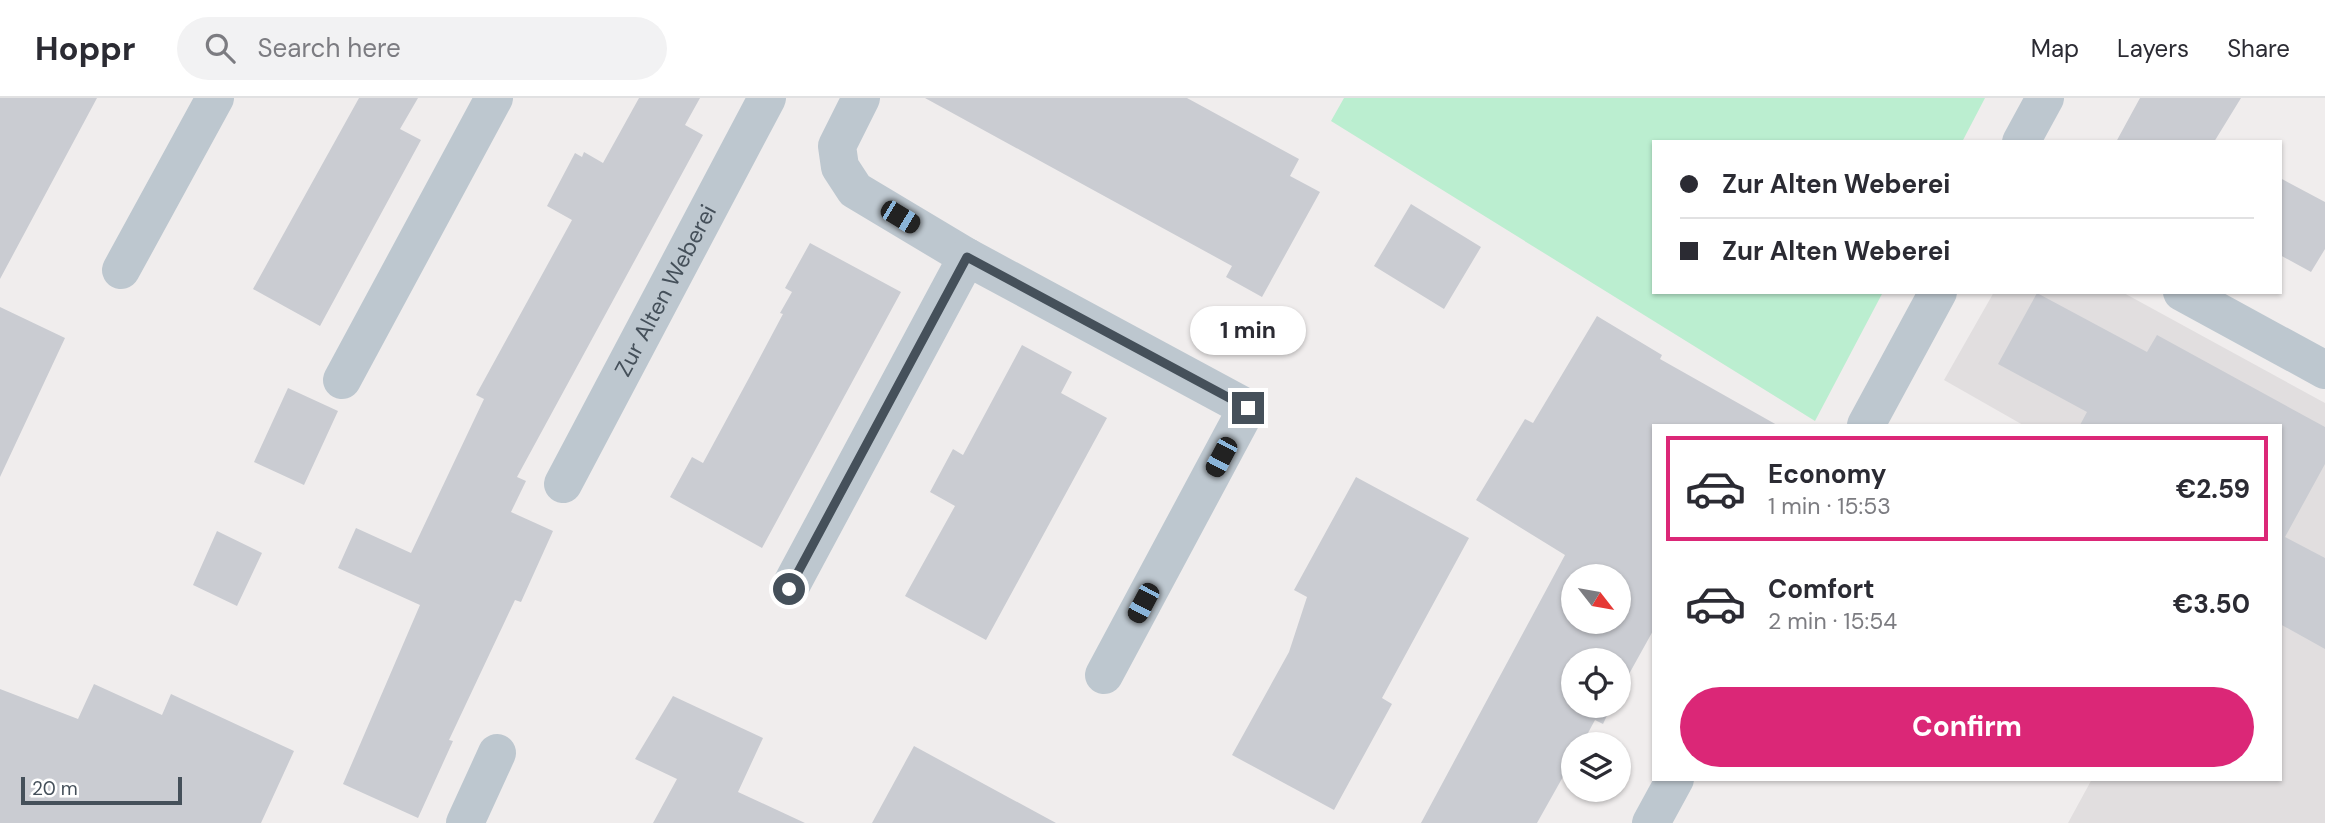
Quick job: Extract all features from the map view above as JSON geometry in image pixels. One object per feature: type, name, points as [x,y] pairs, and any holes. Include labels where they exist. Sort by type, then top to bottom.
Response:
[{"type":"street","points":[[121,270],[215,98]]},
{"type":"street","points":[[342,380],[494,98]]},
{"type":"street","name":"Zur Alten Weberei","points":[[563,484],[767,98]]},
{"type":"street","points":[[861,98],[837,146],[840,167],[855,190],[967,257],[1248,408],[1104,676]]},
{"type":"street","points":[[2022,140],[2045,98]]},
{"type":"street","points":[[789,589],[967,257]]},
{"type":"street","points":[[1867,424],[1937,294]]},
{"type":"street","points":[[2186,294],[2325,370]]},
{"type":"street","points":[[465,823],[497,753]]},
{"type":"street","points":[[1651,823],[1674,781]]},
{"type":"shaded area","points":[[1993,294],[2126,294],[2325,403],[2325,823],[2068,823],[2091,781],[2282,781],[2282,424],[2021,424],[1944,380]]},
{"type":"green space","points":[[1344,98],[1985,98],[1963,140],[1652,140],[1652,294],[1882,294],[1815,421],[1331,121]]},
{"type":"building","points":[[0,98],[97,98],[0,279]]},
{"type":"building","points":[[359,98],[418,98],[400,129],[421,140],[320,326],[253,289]]},
{"type":"building","points":[[639,98],[700,98],[685,125],[703,135],[517,477],[526,481],[511,512],[553,531],[521,602],[515,600],[449,740],[453,741],[418,818],[343,784],[420,605],[338,568],[356,528],[411,553],[484,399],[476,395],[572,220],[547,206],[575,153],[582,157],[584,152],[603,163]]},
{"type":"building","points":[[925,98],[1187,98],[1299,159],[1290,176],[1320,192],[1262,297],[1226,277],[1232,266]]},
{"type":"building","points":[[2140,98],[2241,98],[2215,140],[2117,140]]},
{"type":"building","points":[[2282,179],[2325,202],[2325,249],[2311,272],[2282,256]]},
{"type":"building","points":[[1411,204],[1481,247],[1444,309],[1374,266]]},
{"type":"building","points":[[810,243],[901,292],[762,548],[670,497],[692,457],[703,463],[783,314],[780,313],[792,292],[785,288]]},
{"type":"building","points":[[2039,294],[2147,352],[2157,335],[2325,427],[2325,464],[2285,537],[2325,558],[2325,649],[2282,625],[2282,424],[2081,424],[2087,412],[1998,364]]},
{"type":"building","points":[[0,307],[65,338],[0,477]]},
{"type":"building","points":[[1597,316],[1662,355],[1660,359],[1775,424],[1652,424],[1652,633],[1631,670],[1631,648],[1561,648],[1561,718],[1606,718],[1603,724],[1595,720],[1588,732],[1561,732],[1561,780],[1537,823],[1421,823],[1565,555],[1476,500],[1525,419],[1533,423]]},
{"type":"building","points":[[1022,345],[1072,372],[1061,393],[1107,418],[986,640],[905,596],[955,506],[930,492],[953,449],[963,455]]},
{"type":"building","points":[[288,388],[338,411],[304,485],[254,462]]},
{"type":"building","points":[[1356,477],[1469,538],[1382,698],[1392,704],[1334,810],[1232,755],[1289,652],[1307,597],[1294,590]]},
{"type":"building","points":[[217,531],[262,553],[237,606],[193,585]]},
{"type":"building","points":[[94,684],[162,715],[171,694],[294,751],[261,823],[0,823],[0,689],[78,719]]},
{"type":"building","points":[[673,696],[763,738],[738,792],[805,823],[653,823],[677,779],[635,759]]},
{"type":"building","points":[[914,746],[1056,823],[872,823]]},
{"type":"route","points":[[789,589],[967,257],[1248,408]]}]
